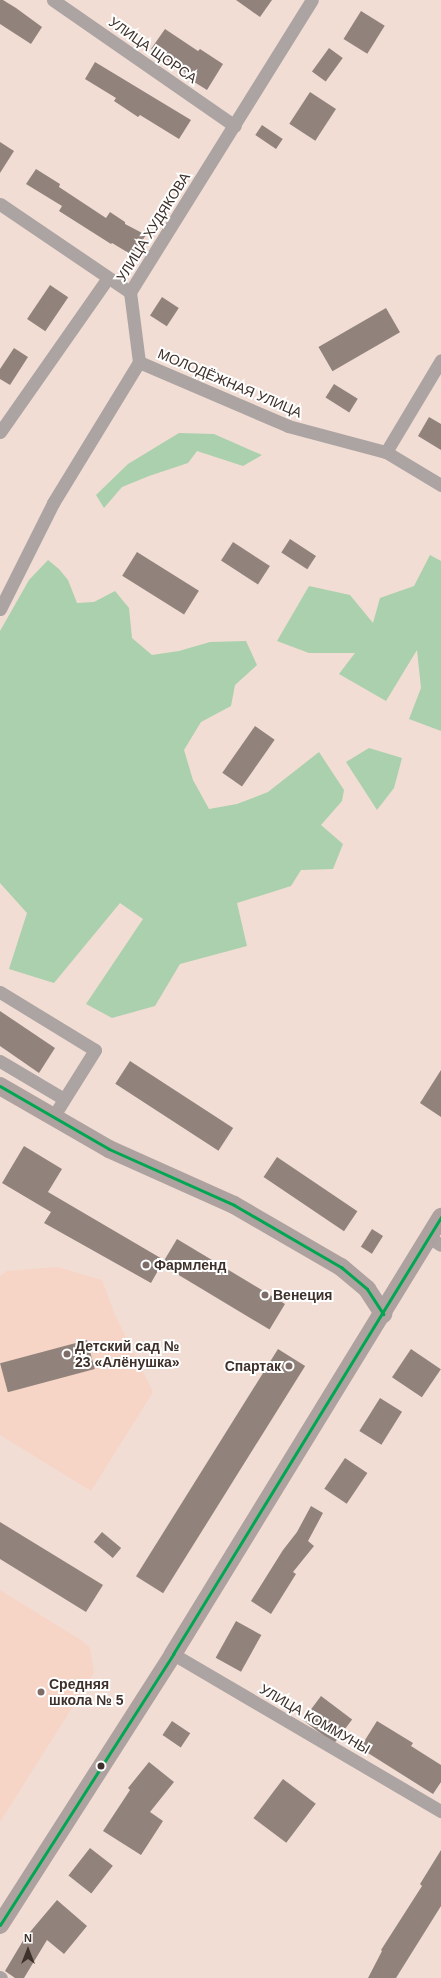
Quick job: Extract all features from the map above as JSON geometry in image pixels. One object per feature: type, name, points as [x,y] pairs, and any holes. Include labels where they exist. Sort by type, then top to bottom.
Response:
[{"type":"main road","points":[[0,1086],[108,1149],[234,1206],[341,1267],[367,1289],[383,1314]]},
{"type":"main road","points":[[0,1925],[173,1654],[383,1314],[435,1241],[441,1217]]},
{"type":"street","name":"УЛИЦА ЩОРСА","points":[[54,0],[235,126]]},
{"type":"street","name":"УЛИЦА ХУДЯКОВА","points":[[139,362],[130,292],[235,126],[312,0]]},
{"type":"street","points":[[0,204],[130,292]]},
{"type":"street","name":"УЛИЦА ХУДЯКОВА","points":[[2,424],[108,278]]},
{"type":"street","points":[[386,452],[441,360]]},
{"type":"street","points":[[0,609],[53,503],[139,362]]},
{"type":"street","name":"МОЛОДЁЖНАЯ УЛИЦА","points":[[139,362],[288,426],[386,452],[441,485]]},
{"type":"street","points":[[0,992],[95,1050],[53,1117]]},
{"type":"street","points":[[0,1061],[64,1099]]},
{"type":"street","name":"УЛИЦА КОММУНЫ","points":[[173,1654],[441,1811]]},
{"type":"shaded area","name":"Детский сад № 23 «Алёнушка»","points":[[57,1267],[102,1280],[115,1315],[153,1392],[91,1491],[0,1435],[0,1276],[7,1271]]},
{"type":"shaded area","name":"Средняя школа № 5","points":[[0,1590],[81,1640],[90,1648],[94,1673],[0,1822]]},
{"type":"green space","points":[[179,433],[214,434],[262,455],[243,466],[197,451],[188,463],[122,487],[104,508],[96,495],[128,464]]},
{"type":"green space","points":[[430,555],[441,561],[441,731],[409,719],[421,688],[417,650],[386,701],[339,674],[355,653],[309,653],[277,641],[309,586],[350,595],[373,623],[380,598],[414,586]]},
{"type":"green space","points":[[48,560],[59,569],[68,580],[77,603],[94,602],[115,591],[129,608],[132,638],[152,655],[179,651],[210,642],[246,641],[257,665],[235,685],[231,706],[201,722],[184,750],[193,780],[209,809],[237,804],[268,792],[319,752],[344,790],[342,801],[321,825],[343,844],[333,869],[301,870],[291,886],[237,903],[247,946],[180,964],[155,1006],[112,1018],[86,1004],[143,919],[120,903],[54,983],[9,969],[27,913],[0,883],[0,631],[29,580]]},
{"type":"green space","points":[[369,748],[402,758],[394,788],[377,810],[346,762]]},
{"type":"building","points":[[0,0],[3,0],[16,8],[42,27],[31,44],[0,24]]},
{"type":"building","points":[[236,0],[272,0],[260,17]]},
{"type":"building","points":[[361,11],[385,26],[367,54],[344,39]]},
{"type":"building","points":[[165,29],[198,51],[200,49],[223,64],[207,90],[183,75],[185,72],[151,49]]},
{"type":"building","points":[[329,48],[343,58],[326,81],[312,71]]},
{"type":"building","points":[[95,62],[191,120],[179,139],[140,115],[138,117],[114,101],[116,98],[85,79]]},
{"type":"building","points":[[310,92],[336,109],[315,141],[289,124]]},
{"type":"building","points":[[262,125],[283,139],[276,149],[255,135]]},
{"type":"building","points":[[0,142],[14,151],[0,173]]},
{"type":"building","points":[[36,169],[60,184],[59,187],[106,218],[110,212],[125,222],[125,224],[146,235],[132,255],[112,243],[111,244],[59,211],[62,206],[26,184]]},
{"type":"building","points":[[50,285],[68,297],[45,331],[27,319]]},
{"type":"building","points":[[162,297],[179,308],[167,326],[150,315]]},
{"type":"building","points":[[386,308],[400,332],[332,371],[318,347]]},
{"type":"building","points":[[14,348],[28,357],[10,385],[0,379],[0,369]]},
{"type":"building","points":[[334,384],[358,399],[349,412],[326,398]]},
{"type":"building","points":[[429,417],[441,424],[441,450],[418,436]]},
{"type":"building","points":[[290,539],[316,556],[307,569],[281,552]]},
{"type":"building","points":[[233,542],[270,566],[258,584],[221,560]]},
{"type":"building","points":[[137,552],[199,591],[184,614],[122,576]]},
{"type":"building","points":[[255,726],[275,740],[242,786],[222,773]]},
{"type":"building","points":[[0,1011],[55,1048],[39,1073],[0,1046]]},
{"type":"building","points":[[130,1061],[233,1128],[218,1151],[115,1084]]},
{"type":"building","points":[[441,1070],[441,1117],[420,1103]]},
{"type":"building","points":[[24,1146],[62,1169],[48,1192],[164,1260],[151,1283],[44,1223],[51,1212],[2,1183]]},
{"type":"building","points":[[277,1157],[357,1211],[344,1231],[264,1177]]},
{"type":"building","points":[[372,1229],[383,1236],[372,1254],[361,1247]]},
{"type":"building","points":[[177,1239],[285,1304],[270,1330],[162,1265]]},
{"type":"building","points":[[87,1340],[95,1369],[8,1392],[0,1363]]},
{"type":"building","points":[[278,1349],[305,1366],[163,1593],[136,1576]]},
{"type":"building","points":[[411,1349],[441,1369],[422,1397],[392,1377]]},
{"type":"building","points":[[380,1398],[402,1412],[381,1445],[359,1431]]},
{"type":"building","points":[[345,1458],[367,1473],[347,1504],[324,1489]]},
{"type":"building","points":[[311,1506],[323,1513],[308,1541],[314,1546],[293,1572],[296,1574],[271,1614],[251,1601],[283,1550],[297,1532]]},
{"type":"building","points":[[0,1522],[103,1585],[86,1612],[0,1559]]},
{"type":"building","points":[[102,1532],[121,1548],[113,1558],[94,1542]]},
{"type":"building","points":[[236,1621],[261,1635],[241,1672],[216,1658]]},
{"type":"building","points":[[321,1696],[352,1719],[334,1743],[303,1720]]},
{"type":"building","points":[[172,1721],[190,1733],[181,1747],[162,1735]]},
{"type":"building","points":[[377,1721],[413,1743],[411,1746],[441,1765],[441,1782],[433,1794],[360,1748]]},
{"type":"building","points":[[149,1762],[174,1782],[150,1812],[163,1821],[141,1855],[103,1831],[130,1790],[128,1788]]},
{"type":"building","points":[[283,1779],[316,1804],[286,1843],[254,1818]]},
{"type":"building","points":[[90,1848],[113,1866],[91,1893],[68,1876]]},
{"type":"building","points":[[441,1850],[441,1906],[396,1978],[368,1978],[382,1951],[381,1950],[422,1886],[420,1884]]},
{"type":"building","points":[[57,1900],[87,1926],[64,1954],[47,1940],[24,1978],[15,1978],[5,1971],[24,1939]]},
{"type":"transit line","points":[[0,1086],[109,1149],[234,1205],[341,1267],[367,1289],[383,1314]]},
{"type":"transit line","points":[[0,1925],[173,1654],[441,1217]]},
{"type":"place","name":"Фармленд","points":[[146,1265]]},
{"type":"place","name":"Венеция","points":[[265,1295]]},
{"type":"place","name":"Детский сад № 23 «Алёнушка»","points":[[67,1354]]},
{"type":"place","name":"Спартак","points":[[289,1366]]},
{"type":"place","name":"Средняя школа № 5","points":[[41,1692]]}]
